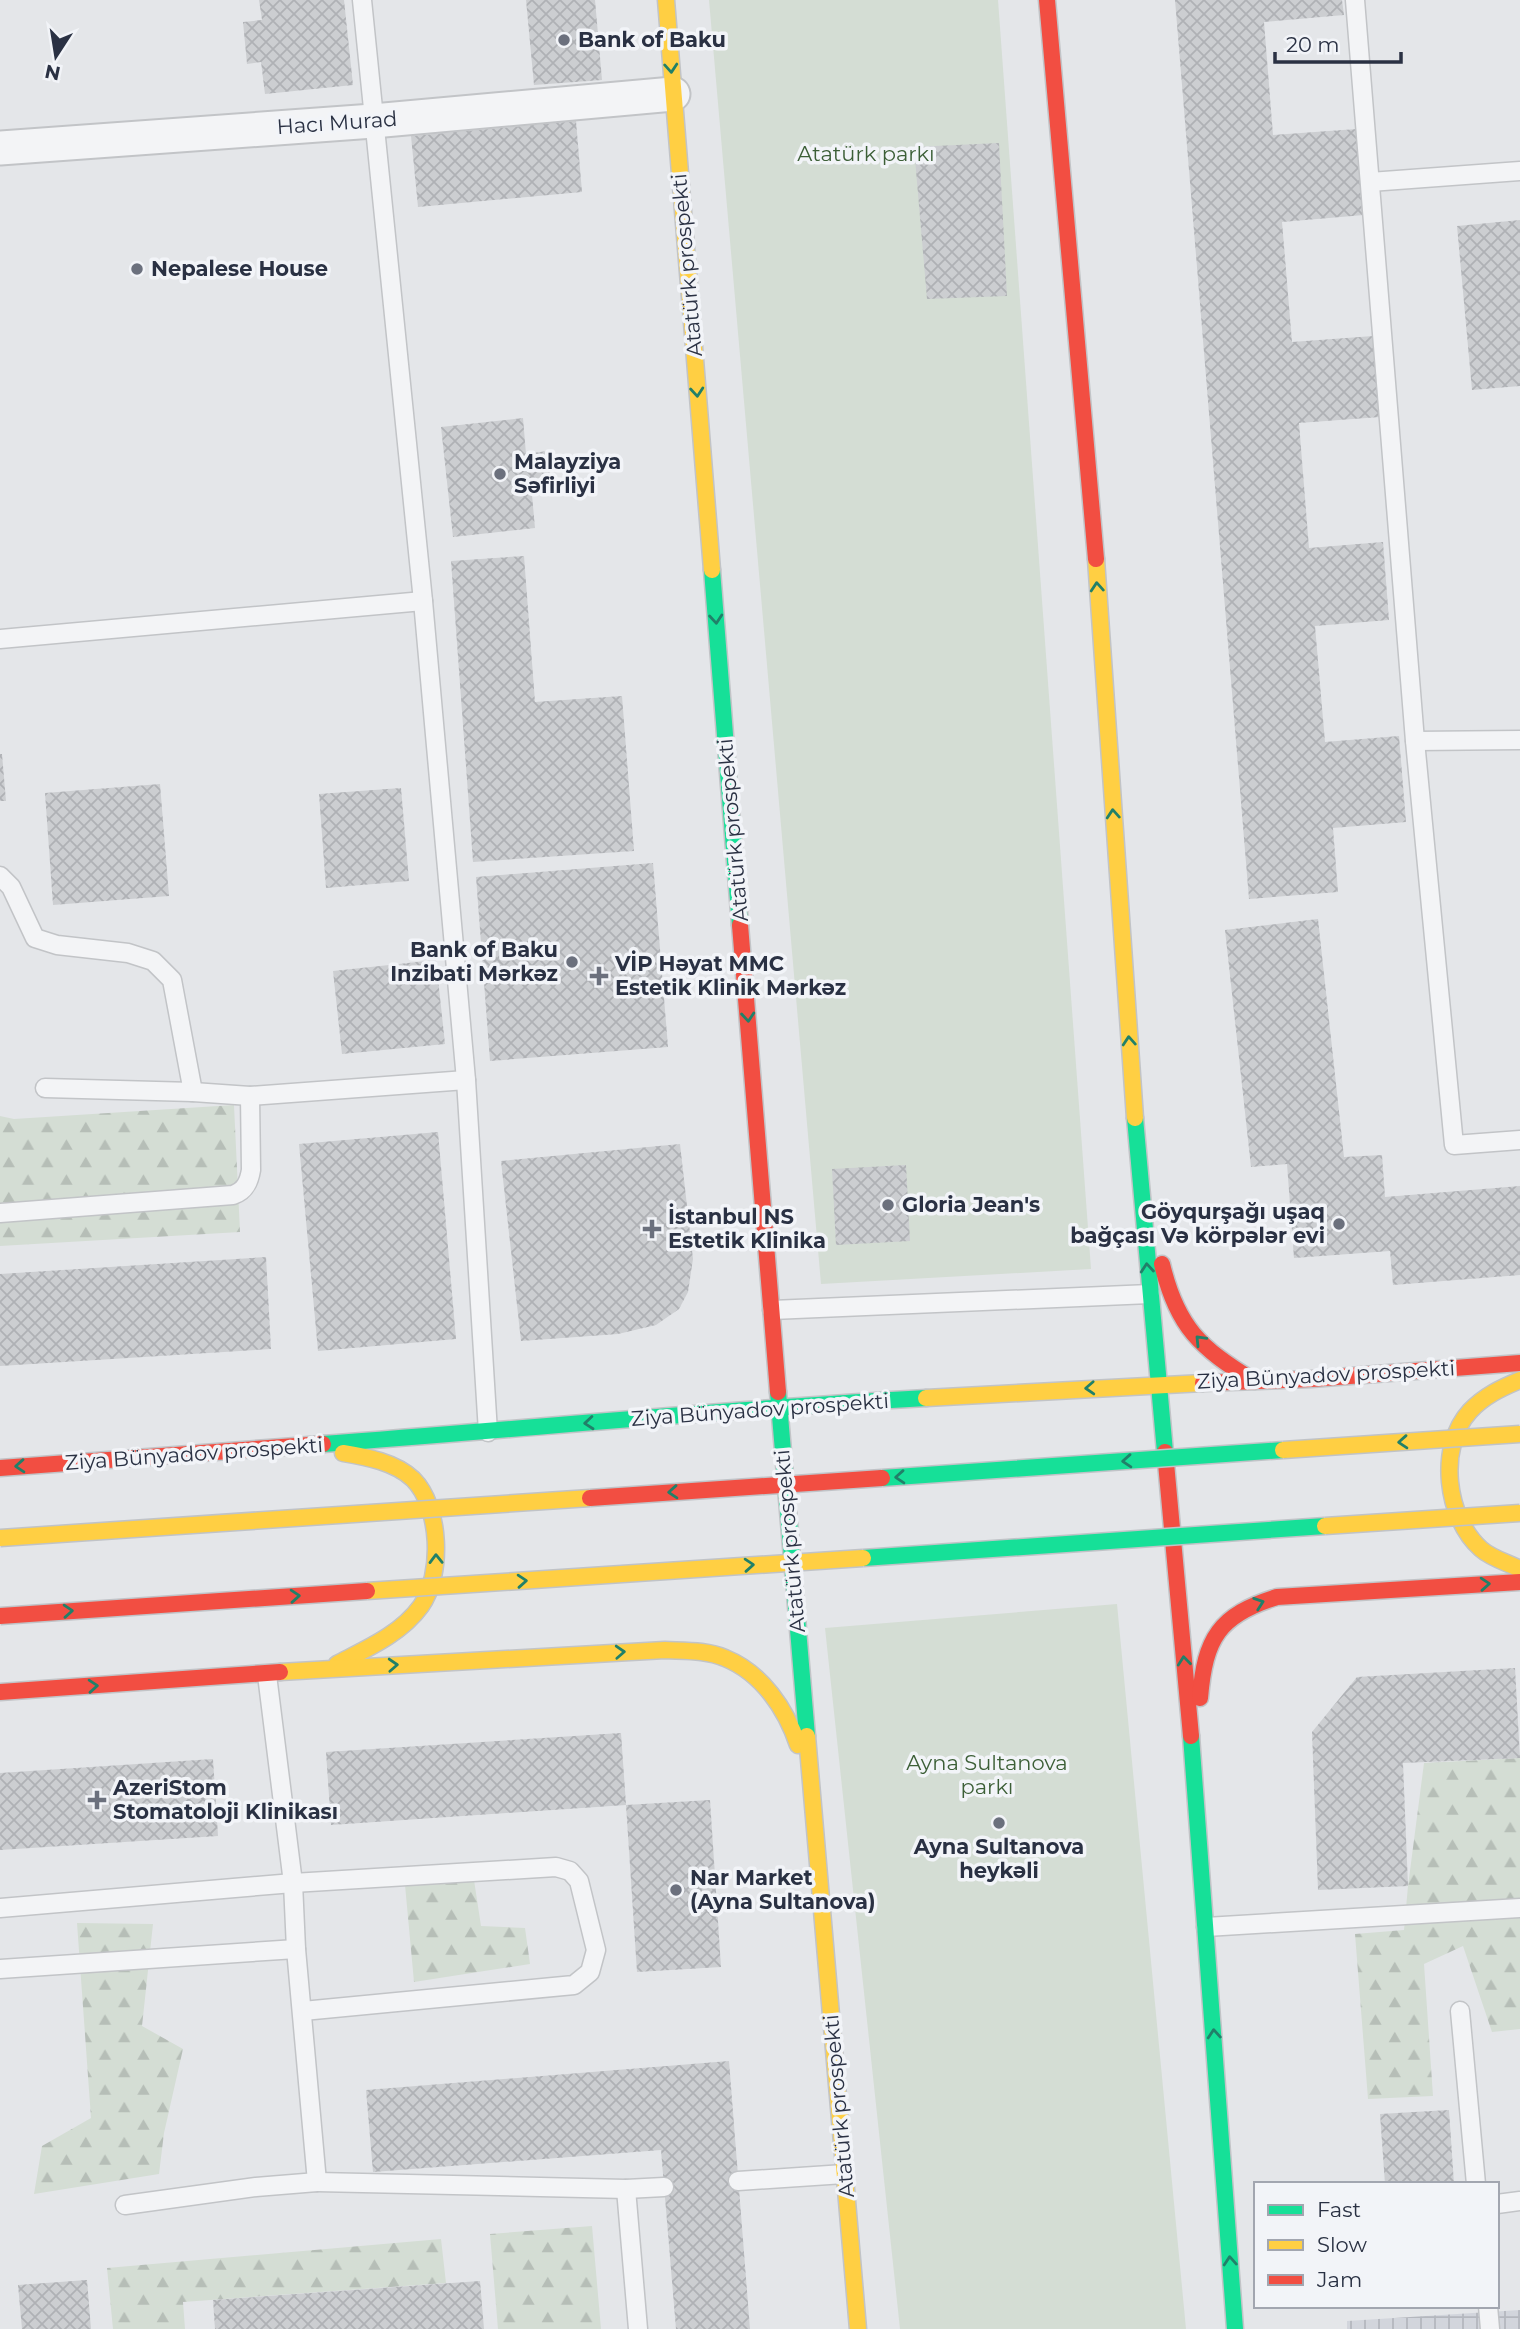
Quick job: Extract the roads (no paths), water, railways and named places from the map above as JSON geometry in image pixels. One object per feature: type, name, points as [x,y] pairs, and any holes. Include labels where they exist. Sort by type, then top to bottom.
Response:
[{"type":"main road","name":"Atatürk prospekti","points":[[666,0],[779,1406],[858,2329]]},
{"type":"main road","points":[[1047,0],[1091,495],[1139,1174],[1196,1791],[1235,2329]]},
{"type":"main road","points":[[1139,1174],[1171,1301],[1195,1338],[1226,1364],[1254,1381]]},
{"type":"main road","name":"Ziya Bünyadov prospekti","points":[[0,1468],[488,1432],[779,1406],[1311,1379],[1520,1363]]},
{"type":"main road","points":[[1520,1380],[1489,1394],[1468,1413],[1452,1444],[1449,1482],[1459,1522],[1482,1549],[1520,1569]]},
{"type":"main road","points":[[0,1538],[1520,1434]]},
{"type":"main road","points":[[282,1448],[344,1453],[386,1462],[414,1481],[428,1504],[435,1536],[436,1573],[424,1604],[406,1624],[380,1642],[326,1669]]},
{"type":"main road","points":[[0,1616],[1520,1513]]},
{"type":"main road","points":[[1196,1791],[1200,1683],[1205,1658],[1215,1632],[1237,1612],[1277,1597],[1520,1582]]},
{"type":"main road","points":[[0,1692],[326,1669],[666,1650],[695,1651],[726,1658],[766,1688],[780,1704],[793,1726],[812,1800]]},
{"type":"street","name":"Hacı Murad","points":[[0,148],[373,121],[673,94]]},
{"type":"lane","points":[[362,0],[422,601],[466,1080],[488,1432]]},
{"type":"lane","points":[[1355,0],[1415,741],[1454,1145],[1520,1140]]},
{"type":"lane","points":[[1370,182],[1520,171]]},
{"type":"lane","points":[[0,639],[422,601]]},
{"type":"lane","points":[[1415,741],[1520,740]]},
{"type":"lane","points":[[0,876],[11,887],[35,938],[57,946],[128,953],[153,961],[173,980],[193,1092]]},
{"type":"lane","points":[[45,1088],[250,1096],[466,1080]]},
{"type":"lane","points":[[0,1213],[241,1193],[249,1180],[251,1170],[250,1096]]},
{"type":"lane","points":[[772,1310],[1150,1294]]},
{"type":"lane","points":[[267,1675],[293,1883],[296,1949],[317,2182]]},
{"type":"lane","points":[[0,1908],[293,1883],[556,1867],[570,1871],[579,1881],[596,1950],[590,1972],[574,1984],[303,2011]]},
{"type":"lane","points":[[1206,1927],[1520,1908]]},
{"type":"lane","points":[[0,1969],[296,1949]]},
{"type":"lane","points":[[1460,2011],[1476,2182]]},
{"type":"lane","points":[[738,2181],[844,2174]]},
{"type":"lane","points":[[125,2205],[257,2187],[317,2182],[626,2189],[664,2187]]},
{"type":"lane","points":[[626,2189],[638,2329]]},
{"type":"lane","points":[[1499,2204],[1520,2201]]},
{"type":"lane","points":[[1488,2308],[1490,2329]]},
{"type":"place","name":"Bank of Baku","points":[[564,40]]},
{"type":"place","name":"Nepalese House","points":[[137,269]]},
{"type":"place","name":"Malayziya Səfirliyi","points":[[500,474]]},
{"type":"place","name":"Bank of Baku Inzibati Mərkəz","points":[[572,962]]},
{"type":"place","name":"VİP Həyat MMC Estetik Klinik Mərkəz","points":[[599,976]]},
{"type":"place","name":"Gloria Jean's","points":[[888,1205]]},
{"type":"place","name":"Göyqurşağı uşaq bağçası Və körpələr evi","points":[[1339,1224]]},
{"type":"place","name":"İstanbul NS Estetik Klinika","points":[[652,1229]]},
{"type":"place","name":"AzeriStom Stomatoloji Klinikası","points":[[97,1800]]},
{"type":"place","name":"Ayna Sultanova heykəli","points":[[999,1823]]},
{"type":"place","name":"Nar Market (Ayna Sultanova)","points":[[676,1890]]},
{"type":"park label","name":"Atatürk parkı","points":[[866,154]]},
{"type":"park label","name":"Ayna Sultanova parkı","points":[[987,1775]]}]
